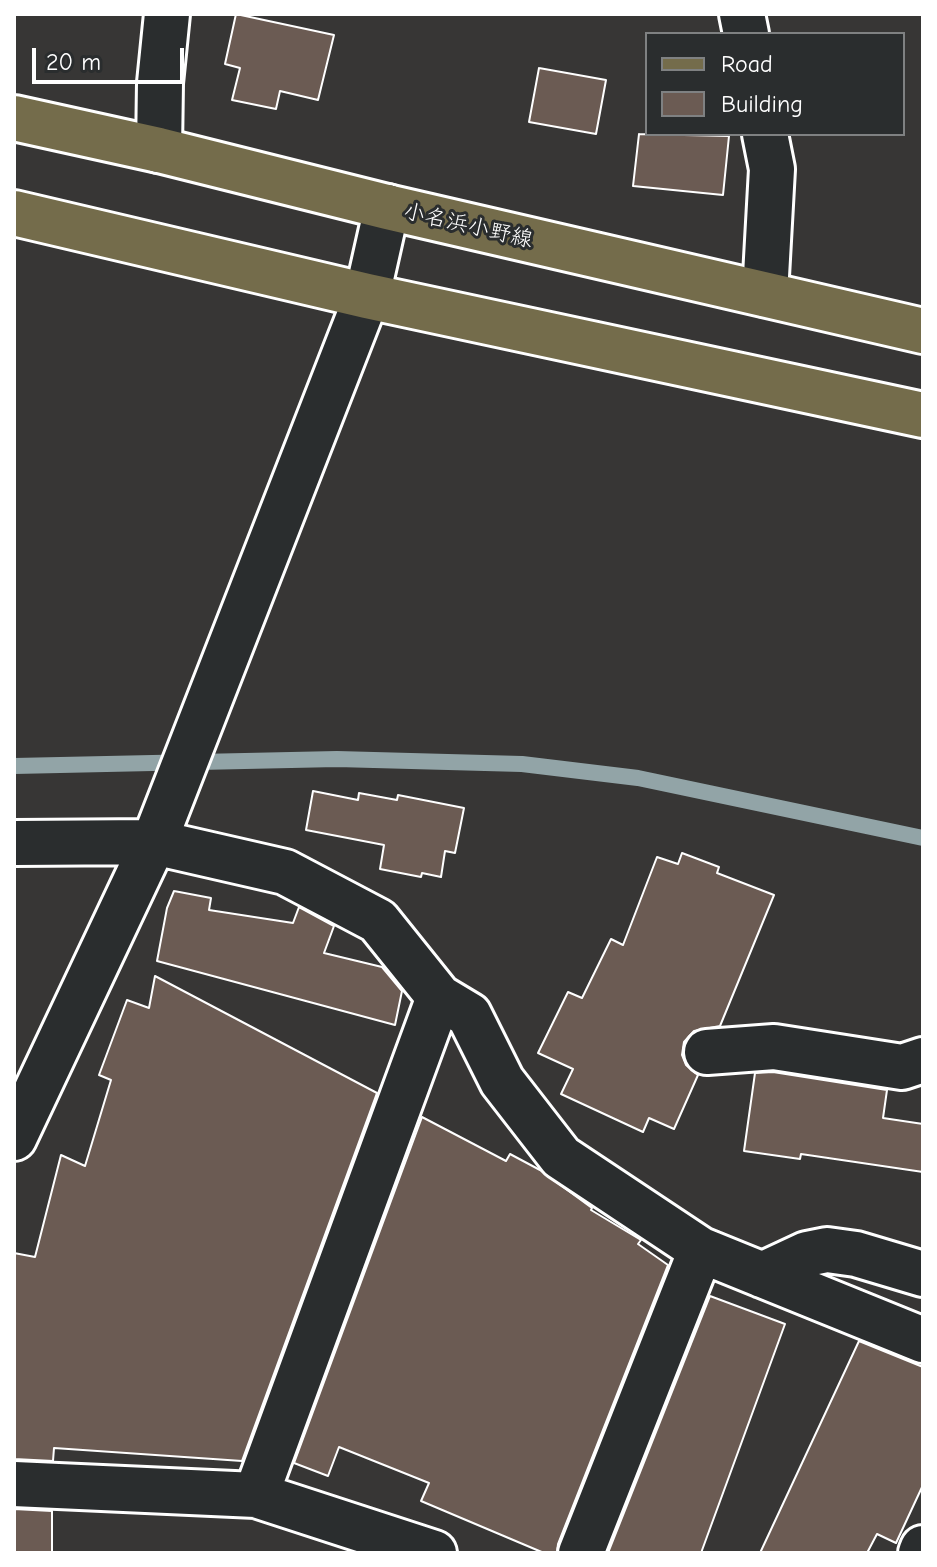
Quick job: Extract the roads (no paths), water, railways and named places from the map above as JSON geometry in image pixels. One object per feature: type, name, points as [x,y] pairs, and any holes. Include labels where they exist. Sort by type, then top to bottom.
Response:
[{"type":"main road","name":"小名浜小野線","points":[[14,118],[923,331]]},
{"type":"main road","points":[[14,213],[367,296],[923,415]]},
{"type":"street","points":[[159,150],[160,83],[167,14]]},
{"type":"street","points":[[765,136],[772,169],[765,294]]},
{"type":"street","points":[[14,1138],[154,842],[367,296],[387,207]]},
{"type":"street","points":[[14,843],[154,842],[285,872],[378,921],[439,997],[469,1015],[502,1081],[561,1157],[701,1250],[923,1340]]},
{"type":"street","points":[[256,1495],[439,997]]},
{"type":"street","points":[[707,1052],[774,1047],[902,1067],[923,1060]]},
{"type":"street","points":[[581,1553],[701,1250]]},
{"type":"street","points":[[762,1275],[807,1254],[827,1250],[856,1254],[923,1274]]},
{"type":"street","points":[[14,1484],[256,1495],[434,1553]]},
{"type":"waterway","points":[[14,766],[337,759],[522,764],[638,778],[923,838]]}]
